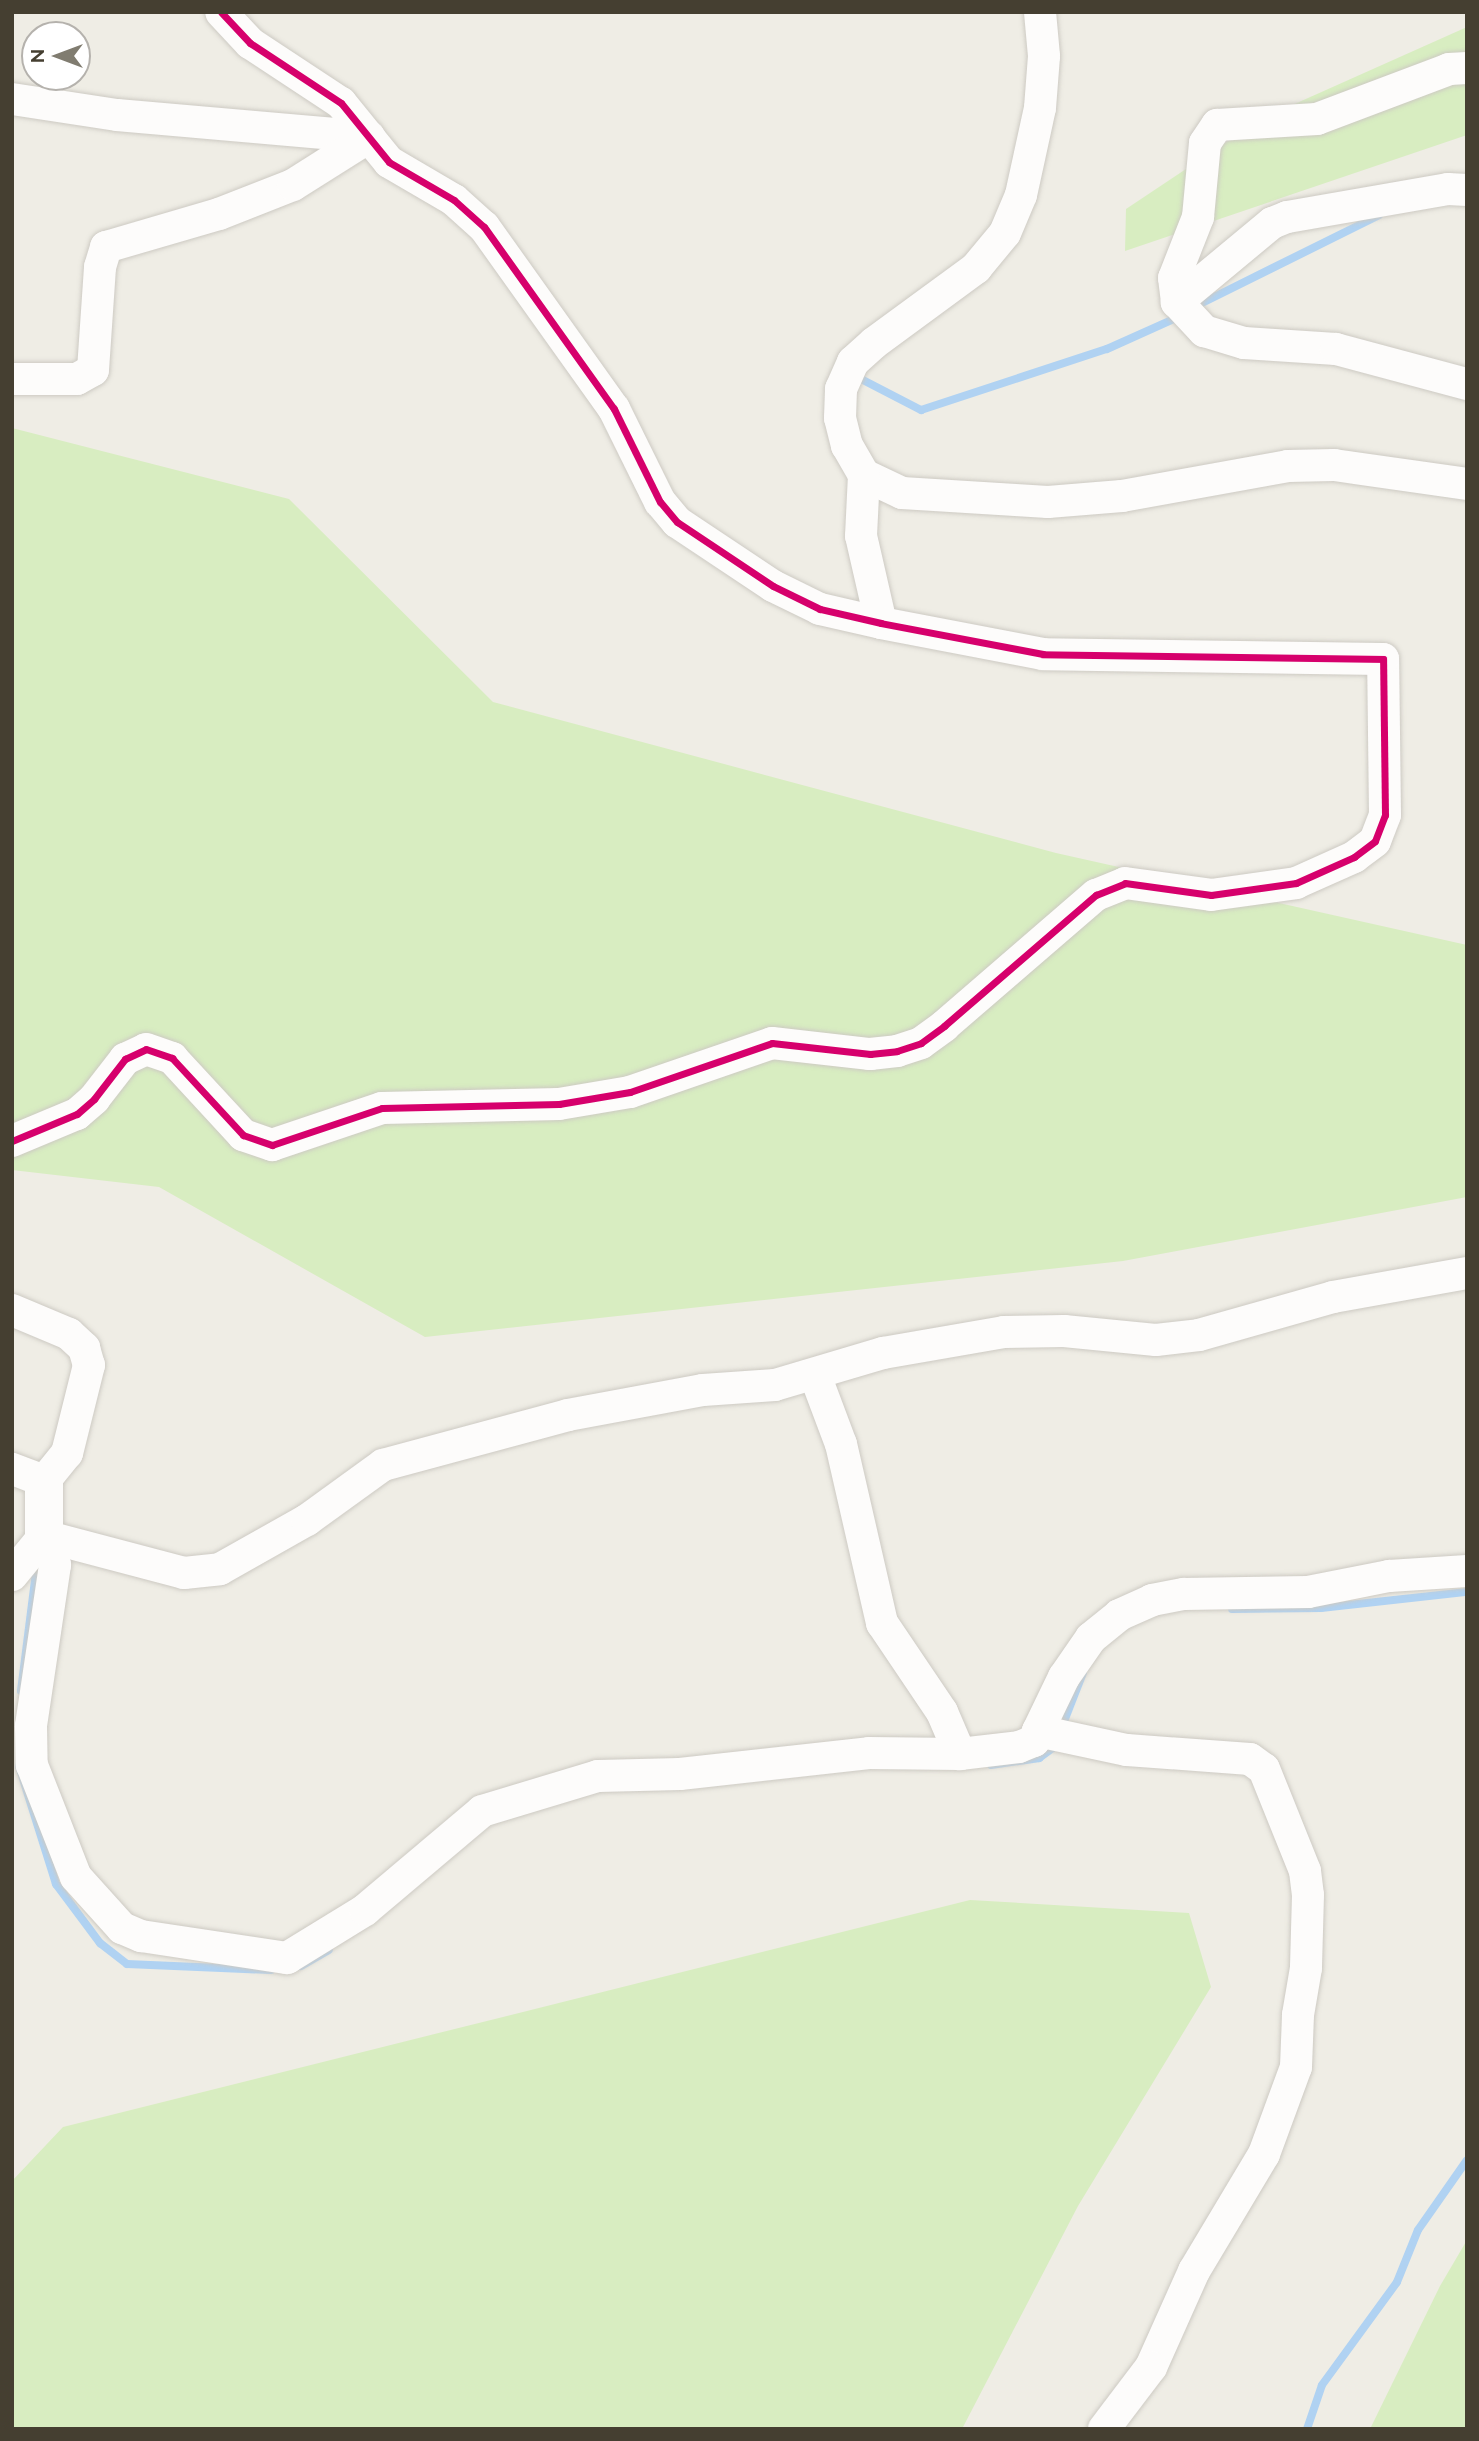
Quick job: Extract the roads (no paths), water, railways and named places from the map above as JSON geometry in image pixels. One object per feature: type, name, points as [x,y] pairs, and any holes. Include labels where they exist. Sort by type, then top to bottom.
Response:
[{"type":"street","points":[[12,1141],[77,1114],[94,1099],[125,1059],[146,1049],[172,1058],[243,1135],[272,1145],[382,1108],[559,1104],[630,1092],[772,1043],[870,1054],[897,1051],[920,1043],[944,1026],[1096,895],[1125,883],[1211,895],[1255,891],[1296,883],[1354,857],[1376,841],[1385,815],[1383,659],[1043,654],[881,623],[808,603],[773,586],[677,522],[660,502],[614,409],[484,227],[454,200],[389,162],[341,103],[250,43],[221,12]]},
{"type":"street","points":[[881,623],[861,537],[864,475],[844,436],[840,418],[841,389],[853,362],[873,343],[976,268],[1005,233],[1021,195],[1040,108],[1044,56],[1040,12]]},
{"type":"street","points":[[1467,68],[1449,69],[1317,119],[1217,125],[1205,143],[1198,216],[1174,278],[1177,302],[1205,331],[1244,343],[1336,349],[1467,384]]},
{"type":"street","points":[[12,99],[117,115],[369,137]]},
{"type":"street","points":[[12,379],[77,379],[93,370],[100,267],[106,247],[219,214],[293,185],[369,137]]},
{"type":"street","points":[[1177,302],[1272,223],[1287,216],[1448,189],[1467,190]]},
{"type":"street","points":[[864,475],[902,493],[1048,502],[1170,489],[1288,466],[1334,465],[1467,484]]},
{"type":"street","points":[[44,1536],[184,1573],[220,1569],[307,1520],[383,1465],[406,1455],[568,1415],[703,1390],[775,1385],[883,1353],[1004,1332],[1064,1331],[1156,1340],[1199,1335],[1333,1297],[1467,1273]]},
{"type":"street","points":[[12,1310],[69,1334],[85,1348],[89,1365],[67,1453],[28,1475],[44,1536],[55,1565],[31,1726],[32,1765],[76,1877],[122,1928],[141,1936],[287,1958],[365,1910],[482,1811],[598,1776],[680,1774],[869,1753],[960,1754],[1019,1747],[1053,1736],[1250,1759],[1257,1764],[1272,1781],[1305,1871],[1308,1895],[1306,1968],[1298,2015],[1296,2067],[1280,2118],[1194,2271],[1151,2367],[1104,2429]]},
{"type":"street","points":[[815,1375],[841,1444],[882,1623],[942,1712],[960,1754]]},
{"type":"street","points":[[12,1575],[44,1536]]},
{"type":"street","points":[[1053,1736],[1064,1677],[1091,1638],[1119,1615],[1152,1600],[1184,1594],[1308,1592],[1388,1576],[1467,1571]]},
{"type":"waterway","points":[[1194,307],[1379,215]]},
{"type":"waterway","points":[[861,379],[921,410],[1107,349],[1176,318]]},
{"type":"waterway","points":[[21,1691],[36,1572]]},
{"type":"waterway","points":[[1232,1609],[1321,1608],[1467,1592]]},
{"type":"waterway","points":[[1061,1729],[1083,1673]]},
{"type":"waterway","points":[[991,1765],[1039,1758],[1057,1745]]},
{"type":"waterway","points":[[19,1766],[56,1884],[100,1943],[127,1964],[271,1970]]},
{"type":"waterway","points":[[301,1966],[329,1950]]},
{"type":"waterway","points":[[1307,2429],[1322,2385],[1397,2282],[1418,2230],[1467,2160]]}]
